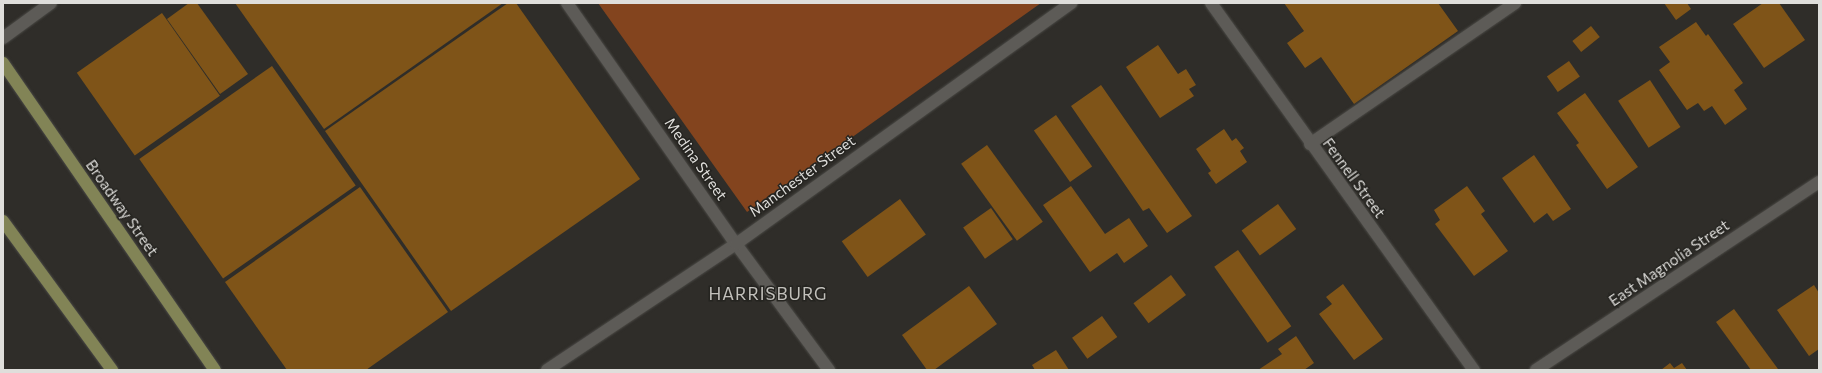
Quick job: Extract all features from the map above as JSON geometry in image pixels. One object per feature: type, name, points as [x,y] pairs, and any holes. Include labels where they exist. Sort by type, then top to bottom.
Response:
[{"type":"main road","name":"Broadway Street","points":[[3,63],[215,370]]},
{"type":"main road","points":[[3,221],[112,370]]},
{"type":"street","points":[[3,38],[51,3]]},
{"type":"street","name":"Medina Street","points":[[567,3],[736,244],[829,370]]},
{"type":"street","name":"Manchester Street","points":[[547,370],[736,244],[1071,3]]},
{"type":"street","name":"Fennell Street","points":[[1211,3],[1310,144],[1474,370]]},
{"type":"street","points":[[1310,144],[1515,3]]},
{"type":"street","name":"East Magnolia Street","points":[[1536,370],[1819,182]]},
{"type":"shaded area","points":[[598,3],[1041,3],[747,212]]},
{"type":"building","points":[[189,3],[197,3],[248,74],[220,94],[167,19]]},
{"type":"building","points":[[235,3],[503,3],[324,129]]},
{"type":"building","points":[[508,3],[516,3],[640,179],[451,311],[325,131]]},
{"type":"building","points":[[1284,3],[1438,3],[1458,31],[1354,104],[1321,57],[1305,68],[1287,43],[1304,31]]},
{"type":"building","points":[[1664,3],[1687,3],[1691,9],[1676,20]]},
{"type":"building","points":[[1763,3],[1779,3],[1805,40],[1764,68],[1733,24]]},
{"type":"building","points":[[162,13],[220,96],[135,155],[77,73]]},
{"type":"building","points":[[1696,22],[1706,36],[1708,34],[1743,83],[1734,90],[1747,109],[1725,125],[1712,106],[1704,111],[1698,103],[1687,110],[1659,70],[1670,62],[1659,47]]},
{"type":"building","points":[[1591,26],[1600,37],[1581,52],[1572,41]]},
{"type":"building","points":[[1158,45],[1178,74],[1186,69],[1196,85],[1189,89],[1194,96],[1160,118],[1126,67]]},
{"type":"building","points":[[1569,61],[1580,77],[1558,92],[1547,76]]},
{"type":"building","points":[[272,66],[356,186],[223,279],[139,159]]},
{"type":"building","points":[[1650,80],[1680,127],[1649,148],[1618,101]]},
{"type":"building","points":[[1101,85],[1192,216],[1167,233],[1149,208],[1143,211],[1071,106]]},
{"type":"building","points":[[1585,93],[1638,167],[1607,189],[1576,145],[1579,143],[1557,113]]},
{"type":"building","points":[[1056,115],[1092,167],[1070,182],[1034,130]]},
{"type":"building","points":[[1224,129],[1232,141],[1236,138],[1244,148],[1240,151],[1247,162],[1216,184],[1208,173],[1211,171],[1196,149]]},
{"type":"building","points":[[987,145],[1043,222],[1017,241],[961,164]]},
{"type":"building","points":[[1534,155],[1571,209],[1553,221],[1547,213],[1534,223],[1502,178]]},
{"type":"building","points":[[1071,186],[1105,234],[1129,218],[1148,246],[1124,263],[1117,253],[1090,272],[1043,205]]},
{"type":"building","points":[[1467,186],[1485,211],[1481,214],[1508,251],[1474,276],[1435,224],[1440,220],[1434,210]]},
{"type":"building","points":[[360,187],[448,312],[366,370],[287,370],[225,282]]},
{"type":"building","points":[[900,199],[926,235],[868,277],[842,241]]},
{"type":"building","points":[[1278,204],[1296,229],[1260,256],[1242,230]]},
{"type":"building","points":[[991,208],[1013,239],[985,259],[963,228]]},
{"type":"building","points":[[1238,250],[1291,326],[1268,343],[1214,267]]},
{"type":"building","points":[[1171,275],[1186,295],[1149,323],[1133,303]]},
{"type":"building","points":[[1343,284],[1383,339],[1354,360],[1319,314],[1332,304],[1326,297]]},
{"type":"building","points":[[1814,285],[1819,293],[1819,349],[1809,356],[1777,310]]},
{"type":"building","points":[[969,286],[997,324],[934,370],[927,370],[902,335]]},
{"type":"building","points":[[1734,309],[1778,369],[1751,370],[1716,322]]},
{"type":"building","points":[[1102,316],[1117,337],[1087,359],[1072,338]]},
{"type":"building","points":[[1296,336],[1314,363],[1304,370],[1258,370],[1282,354],[1278,349]]},
{"type":"building","points":[[1056,350],[1069,370],[1035,370],[1032,365]]},
{"type":"building","points":[[1670,363],[1674,368],[1682,363],[1687,370],[1661,370]]},
{"type":"district","name":"HARRISBURG","points":[[768,294]]}]
